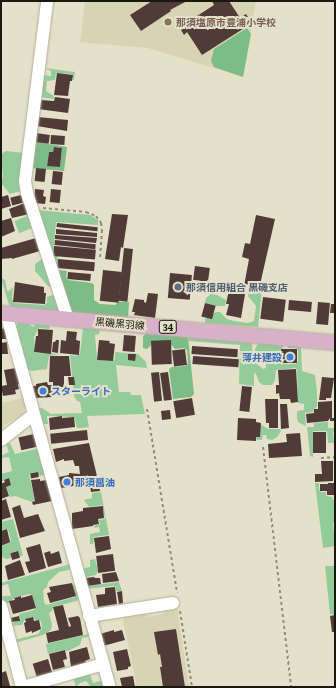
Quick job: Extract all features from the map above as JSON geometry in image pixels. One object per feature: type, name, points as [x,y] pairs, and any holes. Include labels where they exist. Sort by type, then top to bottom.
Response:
[{"type":"main road","name":"黒磯黒羽線","points":[[3,311],[68,319],[335,342]]},
{"type":"street","points":[[47,2],[26,169],[26,187],[68,319]]},
{"type":"street","points":[[3,311],[110,687]]},
{"type":"street","points":[[1,440],[33,415]]},
{"type":"street","points":[[89,616],[176,602]]},
{"type":"street","points":[[1,606],[23,687],[103,664]]},
{"type":"path","points":[[32,207],[86,212],[96,216],[101,223],[102,230],[100,259]]},
{"type":"path","points":[[147,409],[176,602],[192,687]]},
{"type":"path","points":[[263,447],[291,687]]},
{"type":"path","points":[[321,458],[335,457]]},
{"type":"shaded area","name":"那須塩原市豊浦小学校","points":[[75,1],[256,1],[243,77],[148,48],[80,42],[85,2]]},
{"type":"shaded area","points":[[24,398],[26,406],[22,415],[6,424],[1,430],[1,403]]},
{"type":"shaded area","points":[[177,607],[189,687],[137,687],[122,615],[143,612],[147,617],[164,614],[164,608]]},
{"type":"green space","points":[[247,28],[251,34],[243,77],[214,67],[211,61],[214,49]]},
{"type":"green space","points":[[44,68],[75,72],[74,80],[72,74],[56,73],[55,80],[47,81],[46,91],[54,96],[54,99],[40,97],[42,82],[44,82],[42,75],[51,76],[51,71]]},
{"type":"green space","points":[[36,142],[67,147],[64,171],[30,168]],"holes":[[[54,147],[62,148],[60,167],[47,165],[49,152],[53,152]]]},
{"type":"green space","points":[[6,151],[24,153],[21,191],[10,194],[1,183],[3,177],[1,154]]},
{"type":"green space","points":[[37,210],[90,215],[98,220],[98,225],[56,222],[53,256],[58,256],[57,270]]},
{"type":"green space","points":[[29,215],[34,227],[19,233],[14,221]]},
{"type":"green space","points":[[42,259],[44,260],[52,286],[49,287],[35,271],[35,264]]},
{"type":"green space","points":[[57,270],[67,271],[66,277],[68,280],[92,283],[94,285],[94,300],[100,304],[115,305],[118,302],[129,302],[128,318],[71,313]]},
{"type":"green space","points":[[1,278],[5,280],[7,291],[13,287],[12,299],[15,303],[44,305],[47,303],[47,297],[56,294],[62,312],[15,308],[9,305]]},
{"type":"green space","points":[[253,289],[262,290],[258,327],[205,323],[205,319],[216,312],[220,312],[227,319],[234,321],[248,323],[254,321],[256,306],[248,296],[249,291]]},
{"type":"green space","points":[[211,294],[217,295],[226,300],[225,306],[216,306],[205,303],[206,298]]},
{"type":"green space","points":[[18,323],[29,324],[33,327],[36,324],[50,326],[49,329],[39,328],[34,337],[35,353],[61,354],[49,356],[47,369],[32,371],[26,369],[15,329]]},
{"type":"green space","points":[[83,328],[100,329],[99,334],[95,335],[97,360],[113,361],[115,359],[115,352],[138,354],[146,362],[147,368],[116,365],[119,392],[130,392],[131,395],[141,395],[145,414],[87,416],[89,427],[82,428],[77,428],[73,417],[47,416],[48,424],[40,424],[37,409],[42,408],[51,414],[82,413],[80,402],[77,401],[74,396],[70,355],[76,356],[80,354]]},
{"type":"green space","points":[[146,333],[188,337],[194,394],[191,397],[173,399],[169,369],[172,367],[186,366],[188,363],[187,350],[184,348],[175,349],[168,341],[153,343],[147,349],[143,348],[143,337]]},
{"type":"green space","points":[[188,337],[248,342],[252,344],[253,361],[263,369],[266,368],[266,363],[256,359],[255,356],[255,349],[259,342],[283,344],[283,348],[280,351],[280,361],[282,364],[296,364],[298,362],[298,350],[296,348],[288,348],[288,345],[301,346],[302,371],[315,375],[317,392],[317,407],[313,412],[305,413],[306,426],[298,422],[297,418],[297,411],[304,410],[304,404],[298,403],[296,368],[276,370],[275,380],[272,385],[263,385],[259,382],[256,374],[254,373],[254,386],[239,384],[240,345],[189,341]]},
{"type":"green space","points":[[328,422],[328,428],[335,428],[333,433],[334,443],[328,443],[327,431],[313,431],[313,457],[310,456],[307,427],[314,427],[314,423]]},
{"type":"green space","points":[[262,425],[268,429],[280,429],[281,431],[277,437],[272,440],[267,439],[266,435],[263,435],[262,440],[257,440],[254,435],[257,428]]},
{"type":"green space","points":[[10,443],[15,454],[40,448],[46,474],[40,476],[36,472],[29,474],[35,500],[32,502],[15,496],[10,497],[6,487],[11,485],[9,478],[1,482],[1,474],[12,471],[9,457],[1,458],[1,456],[9,452],[6,444]]},
{"type":"green space","points":[[315,483],[319,483],[319,489],[321,492],[326,492],[326,496],[332,497],[335,503],[335,523],[333,523],[335,546],[323,548]]},
{"type":"green space","points":[[101,492],[109,535],[94,537],[93,544],[90,544],[90,534],[100,532],[99,527],[94,528],[94,526],[100,524],[99,520],[105,519],[102,505],[89,507],[84,500],[92,498],[92,493]]},
{"type":"green space","points":[[13,519],[23,555],[19,557],[17,551],[10,553],[12,558],[6,559],[2,557],[1,547],[11,541],[8,529],[1,530],[1,522]]},
{"type":"green space","points":[[95,559],[98,571],[96,575],[86,577],[87,586],[119,582],[122,591],[116,591],[116,587],[113,586],[86,589],[80,569],[90,567],[90,560]]},
{"type":"green space","points":[[71,564],[73,569],[59,572],[48,582],[47,587],[43,590],[44,602],[46,605],[75,597],[73,585],[76,584],[80,600],[53,607],[52,611],[49,613],[52,624],[51,630],[43,635],[15,643],[14,640],[38,634],[42,628],[41,621],[35,620],[33,617],[25,619],[22,625],[11,626],[11,623],[20,621],[19,614],[34,610],[36,607],[31,594],[15,597],[9,603],[4,604],[2,596],[11,596],[8,584],[1,586],[1,583]]},
{"type":"green space","points":[[325,566],[335,566],[335,615],[330,614]]},
{"type":"green space","points":[[83,613],[91,636],[82,638],[80,645],[68,651],[64,650],[48,654],[46,644],[88,634]]},
{"type":"green space","points":[[99,671],[105,687],[91,687],[86,681],[80,683],[76,687],[73,677],[90,674],[93,683],[101,681]]},
{"type":"building","points":[[152,1],[187,1],[170,10],[171,11],[141,31],[130,15]]},
{"type":"building","points":[[212,1],[229,1],[246,27],[202,55],[187,32],[184,35],[181,30],[185,28],[183,25],[214,5]]},
{"type":"building","points":[[246,14],[251,22],[246,25],[241,17]]},
{"type":"building","points":[[57,73],[73,75],[72,81],[70,81],[68,96],[54,95]]},
{"type":"building","points":[[55,97],[70,99],[68,113],[38,109],[40,100],[54,101]]},
{"type":"building","points":[[38,117],[68,120],[67,131],[37,126]]},
{"type":"building","points":[[36,133],[50,135],[49,144],[35,142]]},
{"type":"building","points":[[51,135],[65,136],[64,145],[50,144]]},
{"type":"building","points":[[54,147],[62,148],[60,167],[47,166],[49,152],[53,152]]},
{"type":"building","points":[[36,168],[46,169],[45,182],[35,181]]},
{"type":"building","points":[[53,171],[63,172],[62,185],[52,184]]},
{"type":"building","points":[[35,189],[44,190],[43,196],[46,197],[45,204],[34,203]]},
{"type":"building","points":[[51,189],[61,190],[60,203],[50,202]]},
{"type":"building","points":[[8,195],[11,206],[1,209],[1,197]]},
{"type":"building","points":[[21,195],[23,203],[12,205],[10,198]]},
{"type":"building","points":[[25,203],[29,214],[12,218],[9,209]]},
{"type":"building","points":[[112,214],[128,215],[123,248],[121,247],[119,261],[105,259]]},
{"type":"building","points":[[256,215],[275,219],[259,289],[244,286],[249,259],[242,257],[245,243],[250,244]]},
{"type":"building","points":[[11,218],[15,231],[1,237],[1,221]]},
{"type":"building","points":[[57,223],[98,227],[97,231],[57,227]]},
{"type":"building","points":[[56,229],[97,233],[97,237],[56,234]]},
{"type":"building","points":[[55,235],[97,238],[96,243],[55,239]]},
{"type":"building","points":[[36,238],[40,251],[12,259],[1,259],[1,248]]},
{"type":"building","points":[[55,240],[96,244],[95,249],[54,245]]},
{"type":"building","points":[[54,246],[96,250],[95,260],[53,256]]},
{"type":"building","points":[[124,248],[133,249],[127,302],[118,301]]},
{"type":"building","points":[[58,259],[95,262],[94,271],[57,268]]},
{"type":"building","points":[[195,266],[210,268],[208,282],[193,280]]},
{"type":"building","points":[[103,270],[122,272],[119,303],[100,301]]},
{"type":"building","points":[[68,272],[91,274],[90,281],[67,279]]},
{"type":"building","points":[[170,273],[192,275],[190,300],[168,298]]},
{"type":"building","points":[[15,282],[44,287],[44,293],[46,293],[45,304],[13,302]]},
{"type":"building","points":[[230,285],[246,288],[241,318],[226,315],[229,304],[226,304]]},
{"type":"building","points":[[148,293],[158,294],[155,318],[134,315],[135,312],[132,312],[135,299],[144,300],[146,303]]},
{"type":"building","points":[[263,297],[286,300],[283,322],[260,319]]},
{"type":"building","points":[[289,300],[312,302],[311,312],[288,310]]},
{"type":"building","points":[[318,302],[330,303],[328,325],[316,324]]},
{"type":"building","points":[[205,303],[216,306],[212,319],[201,317]]},
{"type":"building","points":[[331,304],[335,304],[335,313],[330,313]]},
{"type":"building","points":[[5,328],[6,339],[1,339],[1,329]]},
{"type":"building","points":[[38,329],[53,330],[51,354],[34,352]]},
{"type":"building","points":[[67,331],[77,332],[76,340],[80,341],[79,355],[60,353],[61,340],[66,341]]},
{"type":"building","points":[[124,335],[136,336],[135,352],[123,351]]},
{"type":"building","points":[[59,340],[58,353],[52,352],[53,342]]},
{"type":"building","points":[[99,340],[110,341],[109,343],[115,344],[113,361],[97,360]]},
{"type":"building","points":[[171,340],[172,364],[152,365],[151,341]]},
{"type":"building","points":[[7,342],[8,354],[1,354],[1,343]]},
{"type":"building","points":[[192,346],[238,349],[237,357],[191,354]]},
{"type":"building","points":[[185,349],[187,365],[174,366],[172,351]]},
{"type":"building","points":[[281,349],[297,349],[297,363],[281,363]]},
{"type":"building","points":[[128,354],[136,354],[135,361],[128,360]]},
{"type":"building","points":[[50,356],[69,356],[71,376],[64,376],[64,387],[53,387],[53,382],[49,382]]},
{"type":"building","points":[[193,356],[239,359],[238,367],[192,364]]},
{"type":"building","points":[[16,368],[21,384],[18,384],[19,389],[15,390],[16,394],[3,396],[1,386],[7,385],[4,370]]},
{"type":"building","points":[[296,369],[298,402],[291,403],[290,399],[280,399],[279,393],[276,394],[276,385],[279,385],[278,370]]},
{"type":"building","points":[[159,372],[162,401],[154,402],[151,373]]},
{"type":"building","points":[[168,372],[172,400],[164,401],[160,373]]},
{"type":"building","points":[[68,377],[74,377],[75,385],[69,385]]},
{"type":"building","points":[[322,377],[334,378],[331,398],[326,398],[326,400],[319,400]]},
{"type":"building","points":[[47,382],[48,385],[52,385],[53,397],[34,398],[33,386]]},
{"type":"building","points":[[242,386],[252,387],[249,412],[239,411]]},
{"type":"building","points":[[192,398],[195,415],[176,418],[173,401]]},
{"type":"building","points":[[265,399],[278,399],[278,428],[269,428],[269,423],[266,423]]},
{"type":"building","points":[[332,401],[332,418],[334,418],[335,421],[330,421],[330,418],[328,421],[307,423],[306,414],[314,413],[314,409],[318,409],[318,402]]},
{"type":"building","points":[[280,404],[287,404],[289,428],[281,429]]},
{"type":"building","points":[[170,410],[171,419],[162,420],[161,411]]},
{"type":"building","points":[[62,416],[62,418],[74,417],[75,427],[50,430],[49,418]]},
{"type":"building","points":[[238,418],[256,419],[256,422],[261,423],[260,437],[256,437],[256,441],[237,440]]},
{"type":"building","points":[[87,430],[88,440],[51,444],[50,434]]},
{"type":"building","points":[[313,432],[326,432],[326,453],[313,453]]},
{"type":"building","points":[[300,433],[302,456],[269,458],[268,444],[287,442],[286,434]]},
{"type":"building","points":[[34,434],[37,447],[21,450],[18,438]]},
{"type":"building","points":[[89,443],[97,476],[90,477],[91,483],[61,488],[59,477],[69,475],[69,473],[80,474],[79,466],[75,466],[73,460],[64,461],[64,459],[56,462],[53,449]]},
{"type":"building","points":[[321,461],[333,461],[333,481],[315,482],[315,474],[322,474]]},
{"type":"building","points":[[38,472],[39,477],[31,478],[30,474]]},
{"type":"building","points":[[9,478],[11,485],[6,487],[9,496],[1,499],[1,484],[5,482],[4,480]]},
{"type":"building","points":[[40,479],[40,481],[47,480],[52,501],[33,505],[32,502],[35,501],[31,480]]},
{"type":"building","points":[[335,483],[335,495],[327,495],[327,491],[320,491],[320,484]]},
{"type":"building","points":[[99,484],[100,491],[91,492],[90,486]]},
{"type":"building","points":[[6,499],[11,517],[1,520],[1,501]]},
{"type":"building","points":[[20,505],[24,518],[38,514],[45,531],[20,538],[12,508]]},
{"type":"building","points":[[103,506],[104,518],[98,519],[99,524],[72,529],[72,513],[83,511],[83,508]]},
{"type":"building","points":[[7,529],[10,542],[1,546],[1,531]]},
{"type":"building","points":[[109,536],[111,549],[96,553],[94,538]]},
{"type":"building","points":[[40,544],[46,568],[29,573],[25,562],[30,561],[26,548]]},
{"type":"building","points":[[18,551],[20,558],[12,560],[10,553]]},
{"type":"building","points":[[50,551],[51,554],[59,551],[62,563],[48,567],[44,553]]},
{"type":"building","points":[[113,554],[115,571],[98,573],[96,556]]},
{"type":"building","points":[[20,560],[25,575],[8,580],[5,566]]},
{"type":"building","points":[[116,572],[119,581],[103,583],[102,574]]},
{"type":"building","points":[[86,578],[100,578],[101,584],[87,586]]},
{"type":"building","points":[[72,583],[76,596],[50,603],[47,593],[51,592],[49,587]]},
{"type":"building","points":[[115,587],[117,604],[98,607],[96,595],[105,594],[105,588]]},
{"type":"building","points":[[122,591],[123,603],[119,604],[117,592]]},
{"type":"building","points":[[32,595],[36,608],[13,614],[9,601],[15,600],[14,598],[21,596],[21,598]]},
{"type":"building","points":[[63,605],[69,627],[71,626],[68,618],[78,616],[80,618],[83,635],[48,643],[46,633],[59,630],[53,607]]},
{"type":"building","points":[[335,615],[335,632],[332,632],[330,616]]},
{"type":"building","points":[[19,616],[20,621],[11,622],[11,618]]},
{"type":"building","points":[[33,617],[34,621],[39,620],[41,629],[32,633],[32,631],[26,633],[24,623],[26,622],[25,619]]},
{"type":"building","points":[[176,629],[185,687],[163,687],[160,654],[158,655],[154,632]]},
{"type":"building","points":[[114,630],[114,632],[122,630],[125,640],[103,646],[100,634]]},
{"type":"building","points":[[87,647],[90,659],[85,661],[86,663],[71,667],[69,652]]},
{"type":"building","points":[[127,649],[131,666],[128,667],[128,669],[117,671],[113,652]]},
{"type":"building","points":[[65,650],[67,659],[63,660],[65,667],[53,670],[49,654]]},
{"type":"building","points":[[48,659],[52,672],[37,677],[33,664]]},
{"type":"building","points":[[6,671],[10,686],[1,687],[1,673]]},
{"type":"building","points":[[133,676],[135,687],[122,687],[120,678]]},
{"type":"place","name":"那須塩原市豊浦小学校","points":[[168,22]]},
{"type":"place","name":"那須信用組合 黒磯支店","points":[[178,287]]},
{"type":"place","name":"薄井建設","points":[[290,357]]},
{"type":"place","name":"スターライト","points":[[43,391]]},
{"type":"place","name":"那須醤油","points":[[67,482]]}]
